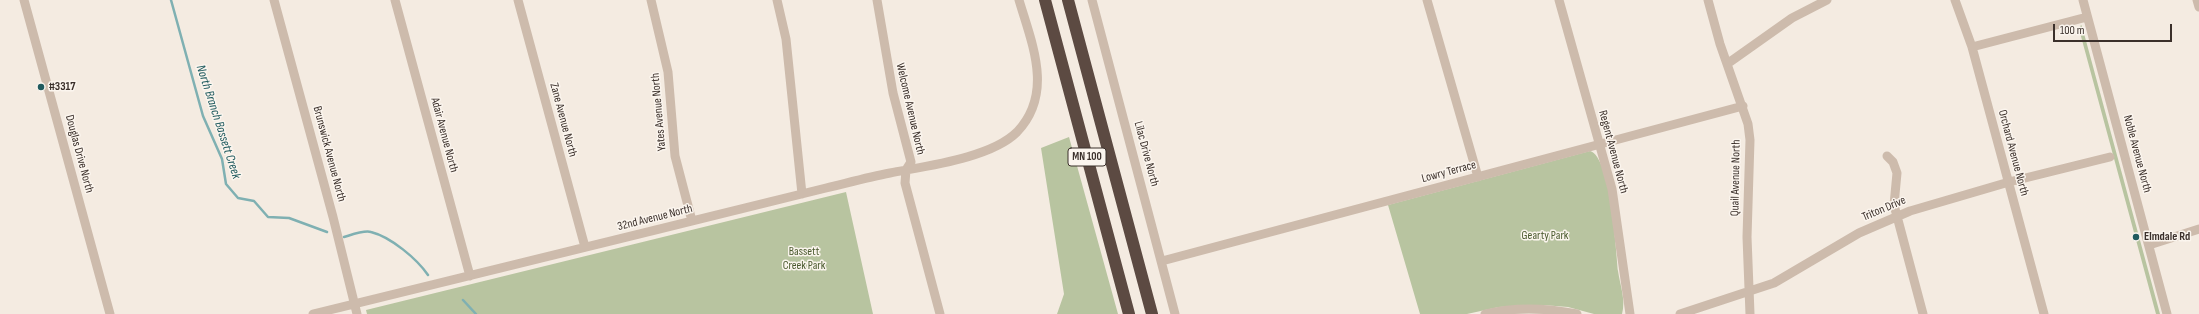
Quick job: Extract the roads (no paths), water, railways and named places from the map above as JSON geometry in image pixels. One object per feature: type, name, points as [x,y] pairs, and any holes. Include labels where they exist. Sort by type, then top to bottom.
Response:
[{"type":"highway","name":"MN 100","points":[[1045,0],[1129,314]]},
{"type":"highway","name":"MN 100","points":[[1068,0],[1152,314]]},
{"type":"street","name":"Douglas Drive North","points":[[24,0],[110,314]]},
{"type":"street","name":"Brunswick Avenue North","points":[[274,0],[333,217],[357,314]]},
{"type":"street","name":"Adair Avenue North","points":[[395,0],[470,276]]},
{"type":"street","name":"Zane Avenue North","points":[[518,0],[586,247]]},
{"type":"street","name":"Yates Avenue North","points":[[651,0],[668,72],[675,156],[692,221]]},
{"type":"street","points":[[777,0],[787,46],[802,194]]},
{"type":"street","name":"Welcome Avenue North","points":[[878,0],[893,92],[911,162],[906,170],[905,183],[940,314]]},
{"type":"street","name":"32nd Avenue North","points":[[313,314],[802,194],[986,152],[1001,144],[1017,131],[1028,117],[1035,99],[1039,82],[1037,63],[1019,0]]},
{"type":"street","name":"Lilac Drive North","points":[[1092,0],[1175,314]]},
{"type":"street","points":[[1427,0],[1478,177]]},
{"type":"street","name":"Regent Avenue North","points":[[1559,0],[1599,145],[1608,171],[1616,210],[1630,314]]},
{"type":"street","name":"Quail Avenue North","points":[[1708,0],[1727,64],[1742,106],[1750,140],[1747,222],[1750,314]]},
{"type":"street","points":[[1727,64],[1792,18],[1827,0]]},
{"type":"street","name":"Orchard Avenue North","points":[[1955,0],[1972,47],[2044,314]]},
{"type":"street","name":"Noble Avenue North","points":[[2083,0],[2167,314]]},
{"type":"street","points":[[2197,0],[2199,7]]},
{"type":"street","points":[[1972,47],[2087,17]]},
{"type":"street","name":"Lowry Terrace","points":[[1162,261],[1742,106]]},
{"type":"street","points":[[1887,156],[1893,162],[1897,172],[1894,205],[1923,314]]},
{"type":"street","name":"Triton Drive","points":[[1680,314],[1750,293],[1774,283],[1859,233],[1897,216],[2008,182],[2110,157]]},
{"type":"street","points":[[2149,246],[2199,229]]},
{"type":"street","points":[[1485,314],[1530,309],[1553,310],[1576,314]]},
{"type":"waterway","name":"North Branch Bassett Creek","points":[[171,0],[203,116],[222,159],[226,184],[238,198],[254,201],[268,217],[289,218],[327,232]]},
{"type":"waterway","name":"North Branch Bassett Creek","points":[[344,237],[365,232],[371,232],[379,235],[403,249],[428,275]]},
{"type":"waterway","name":"North Branch Bassett Creek","points":[[463,300],[476,314]]},
{"type":"place","name":"#3317","points":[[41,87]]},
{"type":"place","name":"Elmdale Rd","points":[[2136,237]]},
{"type":"park label","name":"Gearty Park","points":[[1545,236]]},
{"type":"park label","name":"Bassett Creek Park","points":[[804,259]]}]
